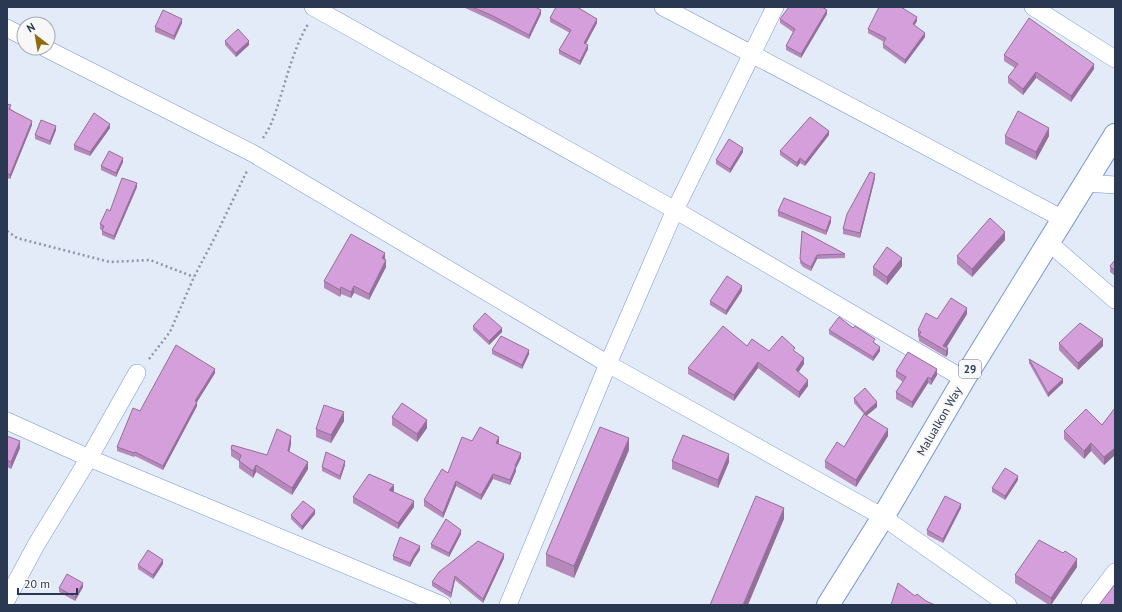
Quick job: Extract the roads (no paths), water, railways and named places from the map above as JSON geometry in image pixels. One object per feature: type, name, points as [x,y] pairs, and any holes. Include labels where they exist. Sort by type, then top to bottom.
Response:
[{"type":"main road","name":"Malualkon Way","points":[[828,605],[883,517],[964,379],[1115,135]]},
{"type":"street","points":[[663,7],[1063,219]]},
{"type":"street","points":[[508,605],[608,364],[675,210],[775,7]]},
{"type":"street","points":[[1033,7],[1115,59]]},
{"type":"street","points":[[314,8],[675,210],[964,379]]},
{"type":"street","points":[[7,28],[16,33]]},
{"type":"street","points":[[56,54],[254,154],[608,364],[883,517],[1008,605]]},
{"type":"street","points":[[1086,183],[1115,185]]},
{"type":"street","points":[[1048,242],[1115,300]]},
{"type":"street","points":[[7,599],[36,545],[90,458],[137,374]]},
{"type":"street","points":[[7,421],[90,458],[442,605]]},
{"type":"street","points":[[1090,605],[1115,572]]}]
